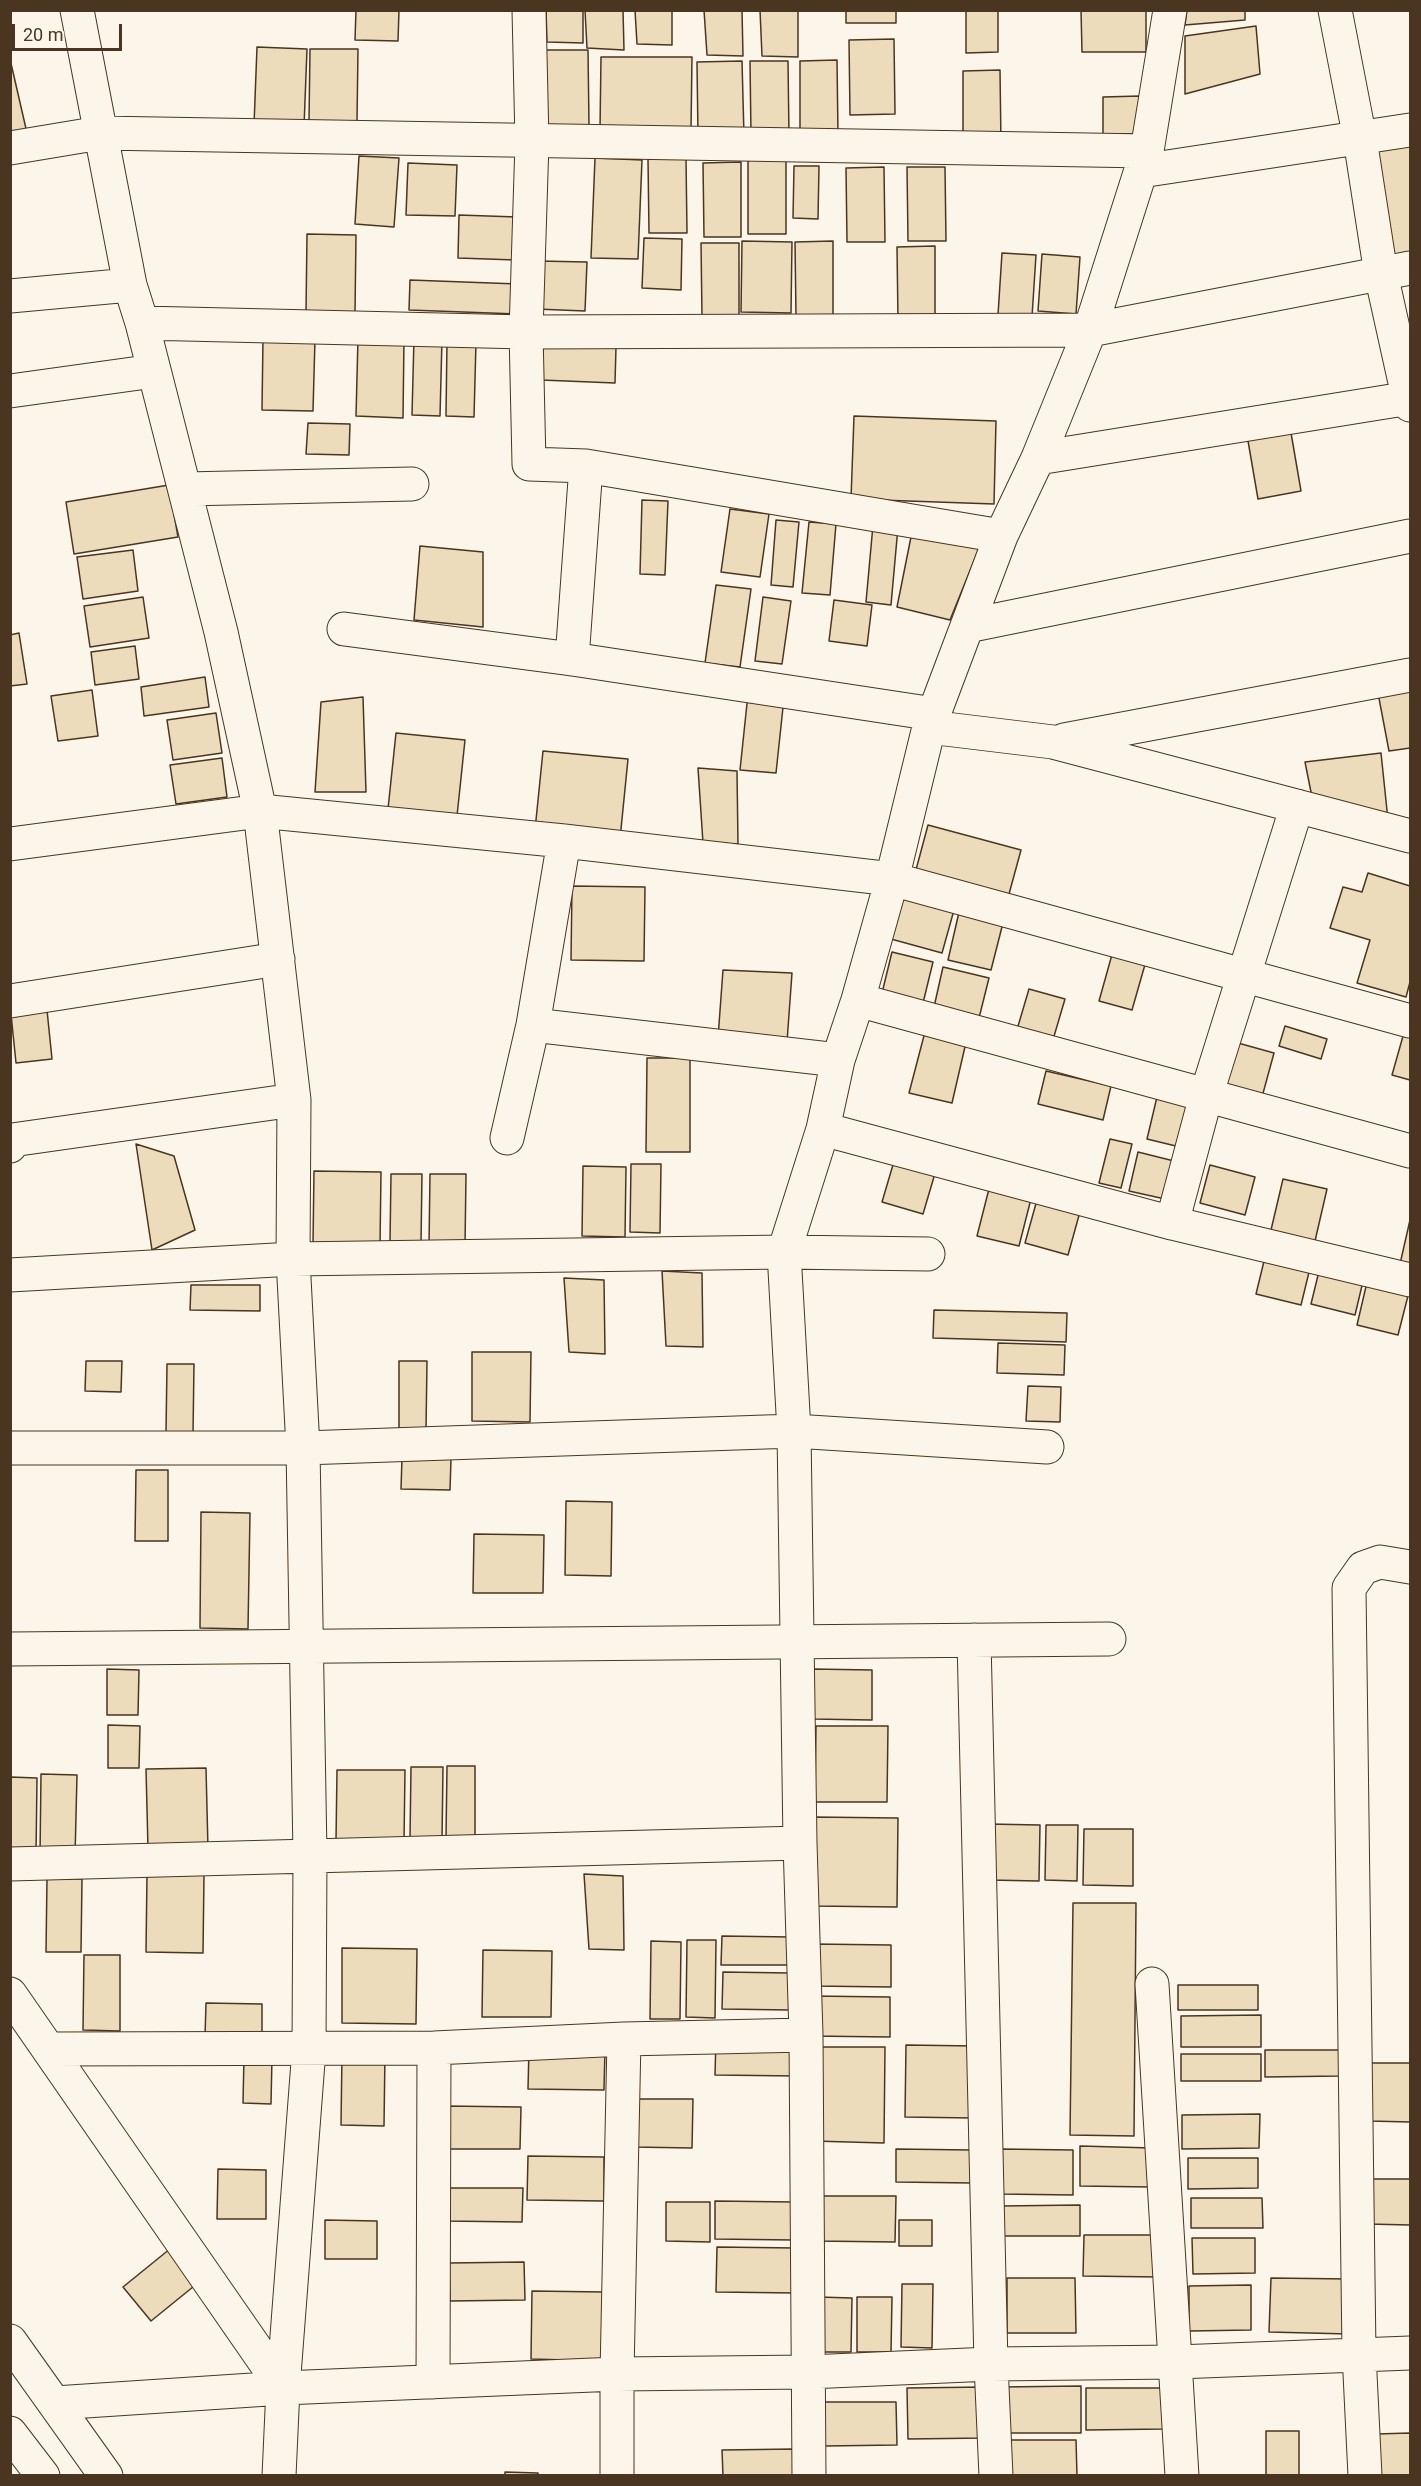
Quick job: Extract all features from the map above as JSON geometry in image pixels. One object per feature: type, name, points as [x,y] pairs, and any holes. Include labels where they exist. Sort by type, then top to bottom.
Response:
[{"type":"street","points":[[77,10],[130,285],[142,323],[222,632],[260,811],[294,1100],[293,1259],[303,1448],[310,1855],[309,2049],[283,2388],[279,2475]]},
{"type":"street","points":[[529,10],[532,142],[526,332],[529,464],[586,466],[1001,536]]},
{"type":"street","points":[[809,2475],[806,2035],[800,1843],[799,1642],[794,1431],[784,1252],[823,1129],[838,1060],[858,1000],[892,879],[931,720],[1001,536],[1038,458],[1090,330],[1144,161],[1170,10]]},
{"type":"street","points":[[1038,458],[1410,400],[1396,271],[1360,138],[1335,10]]},
{"type":"street","points":[[10,148],[100,133],[532,142],[1144,161],[1360,138],[1410,130]]},
{"type":"street","points":[[142,323],[526,332],[1090,330],[1396,271]]},
{"type":"street","points":[[10,296],[130,285]]},
{"type":"street","points":[[10,391],[154,371]]},
{"type":"street","points":[[572,658],[586,466]]},
{"type":"street","points":[[185,489],[412,484]]},
{"type":"street","points":[[966,626],[1410,536]]},
{"type":"street","points":[[344,629],[572,658],[1053,742],[1410,836]]},
{"type":"street","points":[[1053,742],[1410,675]]},
{"type":"street","points":[[1172,1223],[1206,1096],[1297,806]]},
{"type":"street","points":[[10,844],[260,811],[564,841],[892,879],[1410,1021]]},
{"type":"street","points":[[507,1138],[533,1025],[564,841]]},
{"type":"street","points":[[10,1001],[278,959]]},
{"type":"street","points":[[858,1000],[1410,1151]]},
{"type":"street","points":[[533,1025],[838,1060]]},
{"type":"street","points":[[11,1138],[294,1100]]},
{"type":"street","points":[[823,1129],[1172,1223],[1410,1280]]},
{"type":"street","points":[[10,1275],[293,1259],[784,1252],[928,1254]]},
{"type":"street","points":[[10,1448],[303,1448],[794,1431],[1047,1447]]},
{"type":"street","points":[[1365,2475],[1359,2353],[1348,1588],[1363,1568],[1380,1563],[1410,1567]]},
{"type":"street","points":[[10,1649],[1109,1639]]},
{"type":"street","points":[[974,1640],[991,2364],[996,2475]]},
{"type":"street","points":[[10,1864],[800,1843]]},
{"type":"street","points":[[1152,1984],[1177,2362],[1182,2475]]},
{"type":"street","points":[[10,1994],[283,2388]]},
{"type":"street","points":[[50,2049],[434,2048],[624,2039],[806,2035]]},
{"type":"street","points":[[617,2475],[616,2374],[624,2039]]},
{"type":"street","points":[[433,2382],[434,2048]]},
{"type":"street","points":[[10,2341],[106,2475]]},
{"type":"street","points":[[55,2403],[283,2388],[616,2374],[808,2372],[991,2364],[1177,2362],[1359,2353],[1410,2353]]},
{"type":"street","points":[[10,2433],[43,2475]]},
{"type":"building","points":[[356,10],[399,10],[398,41],[355,40]]},
{"type":"building","points":[[546,10],[583,10],[583,43],[547,42]]},
{"type":"building","points":[[585,10],[623,10],[624,50],[587,48]]},
{"type":"building","points":[[635,10],[672,10],[672,45],[637,44]]},
{"type":"building","points":[[704,10],[742,10],[743,56],[707,55]]},
{"type":"building","points":[[760,10],[798,10],[798,57],[762,56]]},
{"type":"building","points":[[846,10],[896,10],[896,23],[846,23]]},
{"type":"building","points":[[966,10],[998,10],[998,52],[966,53]]},
{"type":"building","points":[[1081,10],[1146,10],[1146,52],[1082,52]]},
{"type":"building","points":[[1187,10],[1245,10],[1245,20],[1185,25]]},
{"type":"building","points":[[1256,26],[1260,74],[1185,94],[1185,36]]},
{"type":"building","points":[[894,39],[895,114],[850,115],[849,40]]},
{"type":"building","points":[[257,47],[307,49],[304,127],[254,125]]},
{"type":"building","points":[[310,49],[358,49],[357,122],[309,121]]},
{"type":"building","points":[[543,50],[588,50],[589,125],[544,126]]},
{"type":"building","points":[[601,57],[692,57],[691,130],[600,130]]},
{"type":"building","points":[[10,59],[27,133],[10,136]]},
{"type":"building","points":[[837,60],[838,135],[800,135],[800,61]]},
{"type":"building","points":[[742,61],[744,136],[698,137],[697,62]]},
{"type":"building","points":[[750,61],[788,61],[789,136],[751,135]]},
{"type":"building","points":[[1000,70],[1001,145],[963,145],[963,71]]},
{"type":"building","points":[[1140,96],[1141,134],[1103,134],[1103,97]]},
{"type":"building","points":[[1410,140],[1410,253],[1389,256],[1374,144]]},
{"type":"building","points":[[359,156],[399,158],[394,227],[355,224]]},
{"type":"building","points":[[595,158],[642,160],[638,259],[591,258]]},
{"type":"building","points":[[686,158],[687,233],[649,233],[648,159]]},
{"type":"building","points":[[786,159],[786,234],[748,234],[748,160]]},
{"type":"building","points":[[741,162],[741,237],[704,237],[703,163]]},
{"type":"building","points":[[408,163],[457,165],[455,216],[406,215]]},
{"type":"building","points":[[794,166],[819,166],[818,219],[793,218]]},
{"type":"building","points":[[884,167],[885,242],[847,242],[846,168]]},
{"type":"building","points":[[907,167],[945,167],[946,241],[908,241]]},
{"type":"building","points":[[459,215],[517,217],[516,260],[458,258]]},
{"type":"building","points":[[307,234],[356,235],[355,312],[306,312]]},
{"type":"building","points":[[644,238],[682,239],[681,290],[642,288]]},
{"type":"building","points":[[742,241],[792,242],[791,313],[741,312]]},
{"type":"building","points":[[833,241],[833,316],[796,316],[795,242]]},
{"type":"building","points":[[701,243],[739,243],[739,317],[702,317]]},
{"type":"building","points":[[935,246],[935,321],[898,321],[897,247]]},
{"type":"building","points":[[1002,253],[1036,255],[1032,317],[998,315]]},
{"type":"building","points":[[1042,254],[1080,257],[1076,314],[1038,311]]},
{"type":"building","points":[[538,261],[587,262],[585,311],[536,309]]},
{"type":"building","points":[[410,280],[518,284],[517,314],[409,310]]},
{"type":"building","points":[[263,338],[315,339],[313,411],[262,410]]},
{"type":"building","points":[[358,338],[404,339],[403,418],[356,416]]},
{"type":"building","points":[[414,338],[442,339],[440,416],[412,415]]},
{"type":"building","points":[[447,341],[476,342],[474,417],[446,416]]},
{"type":"building","points":[[543,344],[616,347],[615,383],[541,380]]},
{"type":"building","points":[[854,416],[996,421],[994,504],[851,499]]},
{"type":"building","points":[[308,423],[350,424],[349,455],[306,454]]},
{"type":"building","points":[[1290,427],[1301,491],[1258,499],[1247,435]]},
{"type":"building","points":[[169,485],[178,537],[74,554],[66,502]]},
{"type":"building","points":[[642,500],[668,501],[665,575],[640,574]]},
{"type":"building","points":[[730,509],[769,514],[760,577],[721,572]]},
{"type":"building","points":[[776,520],[799,522],[793,587],[771,585]]},
{"type":"building","points":[[809,522],[836,524],[830,595],[802,593]]},
{"type":"building","points":[[873,525],[898,527],[891,605],[866,602]]},
{"type":"building","points":[[912,532],[980,546],[950,620],[897,607]]},
{"type":"building","points":[[420,546],[483,552],[483,627],[414,620]]},
{"type":"building","points":[[133,550],[138,591],[83,599],[77,557]]},
{"type":"building","points":[[716,585],[751,589],[740,667],[705,663]]},
{"type":"building","points":[[143,597],[149,638],[90,647],[84,606]]},
{"type":"building","points":[[763,597],[791,601],[782,664],[755,661]]},
{"type":"building","points":[[834,600],[872,605],[867,646],[829,641]]},
{"type":"building","points":[[19,633],[27,684],[10,686],[10,635]]},
{"type":"building","points":[[135,646],[139,679],[95,685],[91,652]]},
{"type":"building","points":[[205,677],[209,707],[144,716],[141,687]]},
{"type":"building","points":[[1410,687],[1410,748],[1389,751],[1378,693]]},
{"type":"building","points":[[92,690],[98,736],[58,741],[51,696]]},
{"type":"building","points":[[748,694],[784,698],[776,773],[740,770]]},
{"type":"building","points":[[363,697],[366,792],[315,792],[321,702]]},
{"type":"building","points":[[216,713],[222,753],[173,760],[167,720]]},
{"type":"building","points":[[396,733],[465,740],[457,816],[388,809]]},
{"type":"building","points":[[543,751],[628,759],[620,839],[535,830]]},
{"type":"building","points":[[1381,753],[1388,820],[1312,797],[1305,762]]},
{"type":"building","points":[[222,758],[227,797],[176,804],[170,765]]},
{"type":"building","points":[[698,768],[737,771],[738,844],[703,843]]},
{"type":"building","points":[[928,825],[1021,850],[1006,905],[913,881]]},
{"type":"building","points":[[1368,873],[1410,886],[1410,982],[1406,997],[1357,983],[1370,940],[1330,928],[1343,887],[1362,892]]},
{"type":"building","points":[[572,886],[645,887],[644,961],[571,960]]},
{"type":"building","points":[[905,890],[956,903],[942,953],[891,939]]},
{"type":"building","points":[[960,908],[1004,919],[991,970],[948,960]]},
{"type":"building","points":[[1113,951],[1146,961],[1132,1010],[1099,1001]]},
{"type":"building","points":[[892,952],[933,962],[923,1003],[882,993]]},
{"type":"building","points":[[943,967],[989,978],[979,1018],[934,1007]]},
{"type":"building","points":[[723,970],[792,973],[787,1042],[718,1038]]},
{"type":"building","points":[[1029,989],[1065,999],[1052,1043],[1016,1033]]},
{"type":"building","points":[[47,1010],[52,1059],[16,1063],[11,1014]]},
{"type":"building","points":[[1285,1026],[1327,1039],[1321,1059],[1279,1046]]},
{"type":"building","points":[[926,1028],[967,1038],[952,1103],[909,1093]]},
{"type":"building","points":[[1405,1029],[1410,1031],[1410,1080],[1392,1075]]},
{"type":"building","points":[[1238,1043],[1274,1053],[1262,1097],[1226,1087]]},
{"type":"building","points":[[647,1058],[690,1058],[690,1152],[646,1152]]},
{"type":"building","points":[[1046,1071],[1111,1086],[1103,1120],[1038,1104]]},
{"type":"building","points":[[1157,1097],[1191,1104],[1180,1147],[1147,1139]]},
{"type":"building","points":[[1110,1139],[1132,1144],[1121,1188],[1099,1183]]},
{"type":"building","points":[[136,1144],[174,1156],[195,1230],[152,1250]]},
{"type":"building","points":[[1138,1152],[1174,1161],[1165,1199],[1129,1191]]},
{"type":"building","points":[[895,1158],[936,1170],[923,1214],[882,1202]]},
{"type":"building","points":[[631,1164],[661,1164],[660,1233],[630,1232]]},
{"type":"building","points":[[1210,1165],[1255,1177],[1245,1215],[1200,1203]]},
{"type":"building","points":[[583,1166],[626,1167],[625,1237],[582,1236]]},
{"type":"building","points":[[314,1171],[381,1172],[380,1245],[313,1244]]},
{"type":"building","points":[[391,1174],[422,1174],[421,1243],[390,1242]]},
{"type":"building","points":[[430,1174],[466,1174],[465,1247],[429,1246]]},
{"type":"building","points":[[1283,1179],[1327,1189],[1315,1241],[1271,1230]]},
{"type":"building","points":[[991,1181],[1033,1191],[1019,1246],[977,1236]]},
{"type":"building","points":[[1040,1189],[1083,1201],[1068,1255],[1025,1243]]},
{"type":"building","points":[[1410,1220],[1410,1267],[1400,1264]]},
{"type":"building","points":[[1266,1253],[1311,1264],[1301,1305],[1256,1294]]},
{"type":"building","points":[[1321,1263],[1365,1273],[1355,1315],[1311,1304]]},
{"type":"building","points":[[662,1271],[702,1273],[703,1347],[666,1346]]},
{"type":"building","points":[[564,1278],[604,1280],[605,1354],[569,1352]]},
{"type":"building","points":[[1368,1278],[1410,1288],[1398,1335],[1357,1325]]},
{"type":"building","points":[[191,1285],[260,1285],[260,1311],[190,1310]]},
{"type":"building","points":[[934,1310],[1067,1313],[1066,1342],[933,1338]]},
{"type":"building","points":[[998,1343],[1065,1345],[1064,1375],[997,1373]]},
{"type":"building","points":[[472,1352],[531,1352],[530,1422],[472,1421]]},
{"type":"building","points":[[86,1361],[122,1361],[121,1392],[85,1391]]},
{"type":"building","points":[[399,1361],[427,1361],[426,1430],[399,1429]]},
{"type":"building","points":[[167,1364],[194,1364],[193,1434],[166,1433]]},
{"type":"building","points":[[1028,1386],[1061,1387],[1060,1422],[1026,1421]]},
{"type":"building","points":[[402,1458],[451,1459],[450,1490],[401,1489]]},
{"type":"building","points":[[136,1470],[168,1470],[168,1541],[135,1541]]},
{"type":"building","points":[[566,1501],[612,1502],[611,1576],[565,1575]]},
{"type":"building","points":[[201,1512],[250,1513],[248,1629],[200,1628]]},
{"type":"building","points":[[474,1534],[544,1535],[543,1593],[473,1593]]},
{"type":"building","points":[[107,1669],[139,1670],[138,1715],[107,1715]]},
{"type":"building","points":[[812,1669],[872,1670],[872,1720],[812,1719]]},
{"type":"building","points":[[108,1725],[140,1726],[139,1768],[108,1768]]},
{"type":"building","points":[[816,1726],[888,1726],[887,1802],[815,1802]]},
{"type":"building","points":[[447,1766],[475,1766],[475,1838],[446,1838]]},
{"type":"building","points":[[411,1767],[443,1767],[442,1840],[410,1839]]},
{"type":"building","points":[[206,1768],[208,1849],[148,1849],[146,1769]]},
{"type":"building","points":[[337,1770],[405,1770],[404,1842],[336,1841]]},
{"type":"building","points":[[41,1774],[77,1775],[75,1857],[40,1856]]},
{"type":"building","points":[[10,1777],[37,1778],[36,1855],[10,1854]]},
{"type":"building","points":[[813,1817],[898,1818],[897,1907],[813,1906]]},
{"type":"building","points":[[988,1824],[1040,1825],[1039,1881],[988,1880]]},
{"type":"building","points":[[1046,1825],[1078,1825],[1077,1881],[1045,1880]]},
{"type":"building","points":[[1084,1829],[1133,1829],[1133,1886],[1083,1885]]},
{"type":"building","points":[[147,1874],[204,1875],[203,1953],[146,1952]]},
{"type":"building","points":[[584,1874],[623,1876],[624,1950],[589,1949]]},
{"type":"building","points":[[47,1878],[82,1879],[81,1952],[46,1952]]},
{"type":"building","points":[[1073,1903],[1136,1903],[1134,2136],[1070,2135]]},
{"type":"building","points":[[722,1936],[791,1937],[790,1965],[721,1965]]},
{"type":"building","points":[[687,1940],[716,1940],[715,2018],[686,2017]]},
{"type":"building","points":[[651,1941],[681,1942],[680,2019],[650,2019]]},
{"type":"building","points":[[813,1944],[891,1945],[891,1987],[813,1986]]},
{"type":"building","points":[[342,1948],[417,1949],[416,2024],[342,2023]]},
{"type":"building","points":[[483,1950],[552,1951],[551,2017],[482,2017]]},
{"type":"building","points":[[84,1955],[120,1955],[120,2031],[83,2030]]},
{"type":"building","points":[[723,1972],[790,1973],[790,2010],[722,2009]]},
{"type":"building","points":[[1178,1985],[1258,1985],[1258,2010],[1178,2010]]},
{"type":"building","points":[[811,1996],[890,1997],[890,2037],[810,2036]]},
{"type":"building","points":[[206,2003],[262,2004],[262,2038],[205,2037]]},
{"type":"building","points":[[1261,2015],[1261,2047],[1181,2047],[1181,2016]]},
{"type":"building","points":[[716,2038],[798,2039],[797,2076],[715,2075]]},
{"type":"building","points":[[906,2045],[974,2046],[973,2118],[905,2117]]},
{"type":"building","points":[[815,2047],[885,2047],[884,2143],[813,2141]]},
{"type":"building","points":[[529,2048],[605,2049],[604,2090],[528,2089]]},
{"type":"building","points":[[1265,2050],[1341,2050],[1341,2076],[1265,2077]]},
{"type":"building","points":[[342,2053],[385,2053],[384,2126],[341,2125]]},
{"type":"building","points":[[1181,2054],[1261,2054],[1261,2081],[1181,2081]]},
{"type":"building","points":[[244,2057],[272,2057],[271,2104],[243,2103]]},
{"type":"building","points":[[1369,2063],[1410,2063],[1410,2122],[1369,2121]]},
{"type":"building","points":[[633,2099],[693,2099],[692,2148],[633,2147]]},
{"type":"building","points":[[446,2106],[521,2107],[520,2149],[445,2149]]},
{"type":"building","points":[[1260,2114],[1259,2148],[1182,2149],[1182,2115]]},
{"type":"building","points":[[1080,2146],[1152,2148],[1151,2187],[1080,2186]]},
{"type":"building","points":[[896,2149],[972,2150],[972,2183],[896,2182]]},
{"type":"building","points":[[1000,2149],[1073,2150],[1073,2195],[1000,2194]]},
{"type":"building","points":[[528,2156],[604,2157],[604,2201],[527,2200]]},
{"type":"building","points":[[1188,2158],[1258,2158],[1258,2188],[1188,2189]]},
{"type":"building","points":[[218,2169],[266,2170],[266,2219],[217,2219]]},
{"type":"building","points":[[1368,2179],[1410,2179],[1410,2225],[1367,2224]]},
{"type":"building","points":[[446,2188],[523,2188],[522,2222],[445,2221]]},
{"type":"building","points":[[817,2196],[896,2196],[895,2242],[816,2241]]},
{"type":"building","points":[[1191,2198],[1262,2198],[1263,2228],[1191,2228]]},
{"type":"building","points":[[715,2201],[794,2202],[793,2240],[715,2239]]},
{"type":"building","points":[[666,2202],[710,2202],[710,2242],[666,2241]]},
{"type":"building","points":[[1080,2205],[1080,2236],[1001,2236],[1001,2206]]},
{"type":"building","points":[[325,2220],[377,2221],[377,2259],[325,2259]]},
{"type":"building","points":[[899,2220],[932,2220],[932,2246],[899,2246]]},
{"type":"building","points":[[1084,2235],[1160,2235],[1160,2277],[1083,2276]]},
{"type":"building","points":[[1192,2238],[1255,2238],[1255,2273],[1193,2274]]},
{"type":"building","points":[[176,2244],[204,2278],[151,2321],[123,2287]]},
{"type":"building","points":[[717,2247],[796,2248],[796,2293],[716,2292]]},
{"type":"building","points":[[524,2262],[525,2300],[450,2301],[449,2263]]},
{"type":"building","points":[[1007,2278],[1075,2278],[1076,2333],[1007,2333]]},
{"type":"building","points":[[1271,2278],[1349,2279],[1349,2334],[1269,2332]]},
{"type":"building","points":[[902,2284],[933,2284],[932,2348],[901,2347]]},
{"type":"building","points":[[1251,2285],[1251,2330],[1189,2331],[1189,2286]]},
{"type":"building","points":[[532,2291],[604,2292],[602,2361],[531,2359]]},
{"type":"building","points":[[818,2297],[852,2298],[851,2352],[818,2352]]},
{"type":"building","points":[[857,2297],[892,2297],[891,2352],[857,2352]]},
{"type":"building","points":[[1081,2386],[1081,2433],[1001,2433],[1001,2387]]},
{"type":"building","points":[[984,2387],[985,2438],[908,2439],[907,2388]]},
{"type":"building","points":[[1086,2388],[1164,2388],[1164,2429],[1086,2430]]},
{"type":"building","points":[[825,2402],[896,2402],[897,2445],[825,2446]]},
{"type":"building","points":[[1266,2431],[1299,2431],[1299,2476],[1266,2476]]},
{"type":"building","points":[[1410,2433],[1410,2476],[1377,2476],[1376,2434]]},
{"type":"building","points":[[1009,2440],[1076,2440],[1077,2476],[1009,2476]]},
{"type":"building","points":[[795,2449],[795,2476],[723,2476],[722,2450]]},
{"type":"building","points":[[505,2472],[538,2473],[538,2476],[505,2476]]}]
